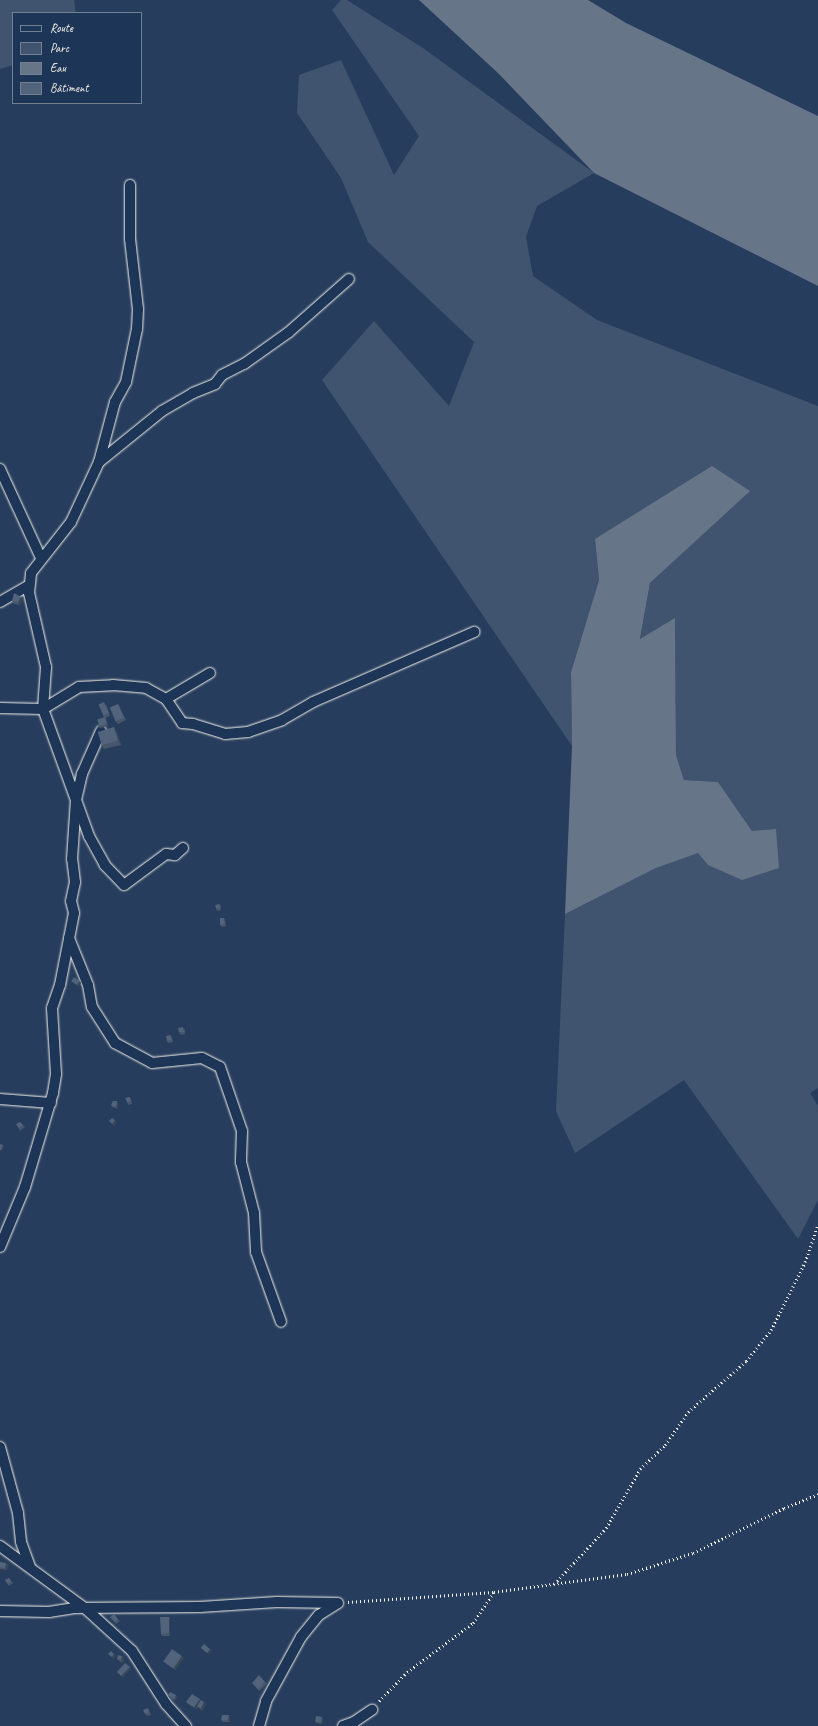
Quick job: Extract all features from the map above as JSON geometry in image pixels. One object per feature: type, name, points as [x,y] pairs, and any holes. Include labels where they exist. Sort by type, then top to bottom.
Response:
[{"type":"street","points":[[130,185],[130,239],[138,309],[137,329],[126,382],[115,402],[99,462],[71,522],[41,558],[31,573],[28,586],[46,667],[43,709],[92,842],[105,865],[124,885],[166,854],[175,855],[183,848]]},
{"type":"street","points":[[99,462],[162,411],[193,393],[215,384],[222,375],[244,364],[289,332],[349,279]]},
{"type":"street","points":[[0,469],[41,558]]},
{"type":"street","points":[[0,602],[28,586]]},
{"type":"street","points":[[0,708],[43,709],[78,687],[113,685],[146,688],[166,699],[182,723],[193,724],[225,734],[248,732],[282,720],[313,702],[474,632]]},
{"type":"street","points":[[166,699],[210,673]]},
{"type":"street","points":[[0,1228],[25,1187],[51,1103],[56,1074],[52,1008],[60,985],[74,913],[71,901],[75,882],[72,859],[76,800],[82,774],[101,731]]},
{"type":"street","points":[[69,938],[88,985],[92,1007],[115,1042],[152,1063],[202,1058],[220,1067],[242,1131],[241,1162],[254,1213],[256,1252],[281,1322]]},
{"type":"street","points":[[0,1099],[51,1103]]},
{"type":"street","points":[[0,1247],[14,1207]]},
{"type":"street","points":[[0,1448],[18,1513],[21,1542],[30,1567]]},
{"type":"street","points":[[0,1546],[86,1609],[132,1651],[166,1704],[186,1726]]},
{"type":"street","points":[[0,1611],[49,1612],[73,1608],[200,1607],[270,1602],[338,1603]]},
{"type":"street","points":[[259,1726],[266,1701],[300,1637],[314,1620],[338,1603]]},
{"type":"street","points":[[343,1726],[354,1722],[372,1710]]},
{"type":"path","points":[[556,1582],[606,1528],[640,1469],[665,1445],[688,1412],[746,1361],[771,1330],[805,1262],[818,1224]]},
{"type":"path","points":[[338,1603],[399,1596],[494,1592],[556,1582],[627,1574],[693,1553],[784,1508],[818,1494]]},
{"type":"path","points":[[372,1710],[394,1683],[473,1623],[494,1592]]},
{"type":"green space","points":[[0,0],[74,0],[76,12],[12,12],[12,65],[0,69]]},
{"type":"green space","points":[[341,0],[347,0],[423,48],[594,173],[537,206],[526,237],[533,276],[597,320],[818,406],[818,1088],[810,1093],[818,1106],[818,1200],[798,1239],[684,1080],[575,1153],[556,1111],[565,914],[656,868],[752,831],[718,782],[684,780],[676,755],[675,619],[640,640],[650,583],[749,491],[595,539],[599,580],[571,672],[572,746],[322,380],[374,321],[449,406],[474,342],[368,242],[341,178],[297,113],[299,75],[341,60],[394,175],[419,136],[332,10]]},
{"type":"water","points":[[419,0],[588,0],[626,23],[818,116],[818,286],[594,173],[499,74]]},
{"type":"water","points":[[712,466],[750,491],[650,583],[640,639],[675,618],[676,755],[684,780],[718,782],[752,831],[776,829],[779,868],[742,880],[708,865],[698,853],[656,868],[565,914],[572,746],[571,672],[599,580],[595,539]]},
{"type":"building","points":[[14,593],[21,597],[18,602],[12,601]]},
{"type":"building","points":[[104,702],[109,713],[103,715],[99,704]]},
{"type":"building","points":[[118,704],[124,718],[116,721],[110,708]]},
{"type":"building","points":[[105,717],[107,724],[99,726],[97,719]]},
{"type":"building","points":[[114,727],[118,740],[102,745],[98,732]]},
{"type":"building","points":[[219,904],[220,908],[216,909],[215,905]]},
{"type":"building","points":[[220,918],[224,918],[225,924],[220,925]]},
{"type":"building","points":[[74,977],[80,981],[77,985],[71,981]]},
{"type":"building","points":[[183,1027],[184,1032],[179,1032],[178,1028]]},
{"type":"building","points":[[170,1035],[172,1040],[167,1041],[166,1036]]},
{"type":"building","points":[[130,1097],[131,1101],[127,1102],[125,1098]]},
{"type":"building","points":[[113,1101],[117,1101],[116,1107],[111,1105]]},
{"type":"building","points":[[112,1118],[115,1120],[112,1124],[109,1121]]},
{"type":"building","points":[[20,1122],[23,1125],[19,1129],[16,1124]]},
{"type":"building","points":[[0,1144],[3,1145],[1,1150],[0,1150]]},
{"type":"building","points":[[0,1562],[6,1563],[5,1568],[0,1567]]},
{"type":"building","points":[[9,1578],[11,1581],[8,1584],[5,1580]]},
{"type":"building","points":[[114,1614],[118,1619],[115,1622],[110,1617]]},
{"type":"building","points":[[160,1617],[169,1617],[169,1633],[161,1634]]},
{"type":"building","points":[[204,1644],[210,1649],[207,1653],[201,1648]]},
{"type":"building","points":[[172,1649],[182,1656],[173,1668],[163,1661]]},
{"type":"building","points":[[111,1651],[114,1654],[112,1657],[108,1654]]},
{"type":"building","points":[[118,1655],[122,1656],[121,1660],[117,1659]]},
{"type":"building","points":[[125,1663],[130,1667],[121,1676],[117,1672]]},
{"type":"building","points":[[259,1675],[265,1682],[258,1689],[252,1683]]},
{"type":"building","points":[[170,1692],[176,1695],[174,1699],[168,1696]]},
{"type":"building","points":[[192,1694],[200,1699],[194,1707],[186,1702]]},
{"type":"building","points":[[201,1700],[204,1702],[201,1708],[197,1706]]},
{"type":"building","points":[[148,1708],[149,1712],[145,1714],[143,1710]]},
{"type":"building","points":[[222,1715],[229,1715],[228,1720],[221,1720]]},
{"type":"building","points":[[316,1716],[322,1717],[321,1722],[315,1721]]}]
